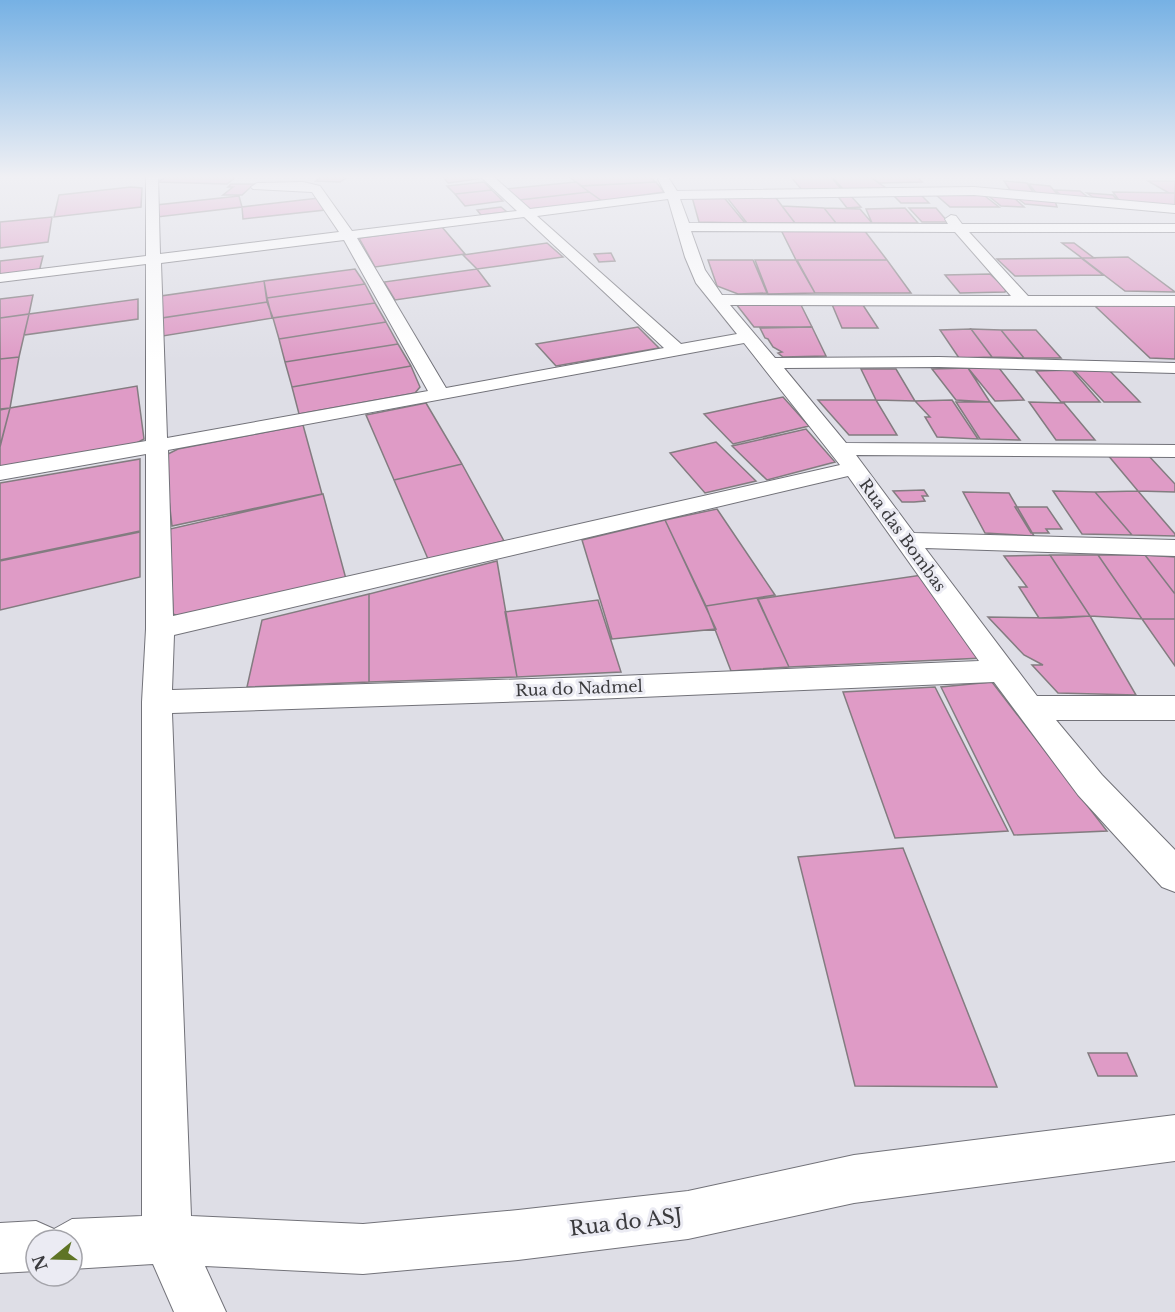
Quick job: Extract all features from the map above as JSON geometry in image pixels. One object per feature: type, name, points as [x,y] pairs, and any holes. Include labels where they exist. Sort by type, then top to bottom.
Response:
[{"type":"street","points":[[153,238],[160,629],[157,702],[167,1239],[200,1312]]},
{"type":"street","points":[[0,278],[322,238]]},
{"type":"street","points":[[350,238],[440,396]]},
{"type":"street","points":[[554,238],[678,351]]},
{"type":"street","name":"Rua das Bombas","points":[[686,238],[694,267],[704,283],[847,459],[1029,708],[1090,785],[1175,875]]},
{"type":"street","points":[[969,238],[1024,300]]},
{"type":"street","points":[[719,300],[1175,301]]},
{"type":"street","points":[[0,473],[440,396],[749,337]]},
{"type":"street","points":[[768,363],[939,362],[1175,368]]},
{"type":"street","points":[[160,629],[847,459],[1175,451]]},
{"type":"street","points":[[905,540],[1175,548]]},
{"type":"street","name":"Rua do Nadmel","points":[[157,702],[582,689],[1002,671]]},
{"type":"street","points":[[1029,708],[1175,708]]},
{"type":"street","name":"Rua do ASJ","points":[[84,1243],[167,1239],[363,1249],[506,1236],[688,1215],[854,1179],[1175,1138]]},
{"type":"street","points":[[0,1248],[24,1247]]},
{"type":"building","points":[[0,238],[49,238],[48,242],[0,248]]},
{"type":"building","points":[[359,238],[452,238],[465,254],[375,267]]},
{"type":"building","points":[[785,238],[870,238],[887,260],[796,260]]},
{"type":"building","points":[[547,243],[563,257],[477,269],[463,255]]},
{"type":"building","points":[[1062,243],[1074,243],[1094,258],[1082,258]]},
{"type":"building","points":[[611,253],[615,261],[599,262],[594,254]]},
{"type":"building","points":[[43,256],[39,272],[0,277],[0,261]]},
{"type":"building","points":[[1128,257],[1175,292],[1125,291],[1082,258]]},
{"type":"building","points":[[1081,258],[1103,275],[1015,276],[997,259]]},
{"type":"building","points":[[708,260],[753,260],[767,293],[738,294],[717,286]]},
{"type":"building","points":[[755,260],[797,260],[815,293],[768,294]]},
{"type":"building","points":[[796,260],[887,260],[911,293],[815,293]]},
{"type":"building","points":[[355,269],[365,284],[267,298],[264,281]]},
{"type":"building","points":[[477,269],[490,286],[395,300],[384,282]]},
{"type":"building","points":[[990,274],[1006,289],[1005,292],[960,293],[945,275]]},
{"type":"building","points":[[264,281],[267,302],[162,318],[161,296]]},
{"type":"building","points":[[365,284],[375,303],[272,318],[267,298]]},
{"type":"building","points":[[33,295],[29,314],[0,318],[0,299]]},
{"type":"building","points":[[138,299],[138,319],[24,335],[29,314]]},
{"type":"building","points":[[267,302],[273,318],[163,336],[162,318]]},
{"type":"building","points":[[831,302],[861,302],[878,328],[842,328]]},
{"type":"building","points":[[375,303],[386,322],[279,339],[273,318]]},
{"type":"building","points":[[800,303],[812,327],[754,327],[736,304]]},
{"type":"building","points":[[1098,305],[1175,305],[1175,359],[1150,358],[1096,307]]},
{"type":"building","points":[[29,314],[19,357],[0,359],[0,318]]},
{"type":"building","points":[[386,322],[398,344],[285,362],[279,339]]},
{"type":"building","points":[[638,327],[659,348],[556,366],[536,344]]},
{"type":"building","points":[[812,327],[826,356],[783,357],[778,353],[782,352],[773,347],[760,328]]},
{"type":"building","points":[[971,329],[1001,330],[1024,358],[992,357]]},
{"type":"building","points":[[971,329],[992,357],[959,358],[940,330]]},
{"type":"building","points":[[1001,330],[1036,330],[1061,358],[1024,358]]},
{"type":"building","points":[[398,344],[411,366],[292,387],[285,362]]},
{"type":"building","points":[[19,357],[10,408],[0,409],[0,359]]},
{"type":"building","points":[[411,366],[420,387],[415,393],[299,414],[292,387]]},
{"type":"building","points":[[968,368],[990,402],[956,400],[932,369]]},
{"type":"building","points":[[968,368],[999,368],[1024,400],[995,401]]},
{"type":"building","points":[[861,369],[896,369],[915,401],[876,400]]},
{"type":"building","points":[[1108,369],[1140,402],[1104,402],[1074,370]]},
{"type":"building","points":[[1072,370],[1100,402],[1061,402],[1036,371]]},
{"type":"building","points":[[137,386],[144,439],[133,445],[0,473],[0,446],[10,408]]},
{"type":"building","points":[[783,397],[809,426],[733,444],[704,414]]},
{"type":"building","points":[[818,400],[876,400],[897,435],[849,435]]},
{"type":"building","points":[[952,400],[978,439],[937,437],[925,417],[930,417],[915,401]]},
{"type":"building","points":[[956,402],[990,402],[1020,440],[980,439]]},
{"type":"building","points":[[1029,402],[1064,403],[1095,440],[1056,440]]},
{"type":"building","points":[[426,403],[462,464],[394,480],[366,415]]},
{"type":"building","points":[[10,408],[0,447],[0,410]]},
{"type":"building","points":[[303,425],[322,494],[172,526],[164,456],[178,449]]},
{"type":"building","points":[[806,429],[835,462],[767,480],[732,446]]},
{"type":"building","points":[[716,442],[756,481],[705,493],[670,453]]},
{"type":"building","points":[[1107,454],[1148,455],[1175,484],[1175,492],[1138,491]]},
{"type":"building","points":[[140,459],[140,531],[0,560],[0,483]]},
{"type":"building","points":[[462,464],[504,541],[428,559],[394,480]]},
{"type":"building","points":[[924,490],[928,496],[922,496],[925,501],[914,502],[902,502],[893,491]]},
{"type":"building","points":[[1053,491],[1095,492],[1132,535],[1082,534]]},
{"type":"building","points":[[1138,491],[1175,536],[1132,535],[1095,492]]},
{"type":"building","points":[[963,492],[1009,493],[1034,536],[985,533]]},
{"type":"building","points":[[323,494],[346,579],[187,619],[173,614],[170,529]]},
{"type":"building","points":[[1015,507],[1047,507],[1062,529],[1046,529],[1049,533],[1031,533]]},
{"type":"building","points":[[717,509],[775,595],[706,606],[665,520]]},
{"type":"building","points":[[665,520],[716,629],[612,639],[582,540]]},
{"type":"building","points":[[140,532],[140,577],[0,610],[0,561]]},
{"type":"building","points":[[1050,555],[1090,616],[1039,618],[1019,587],[1027,587],[1004,556]]},
{"type":"building","points":[[1050,555],[1098,555],[1142,619],[1090,616]]},
{"type":"building","points":[[1098,555],[1145,555],[1175,594],[1175,619],[1142,619]]},
{"type":"building","points":[[1145,555],[1175,557],[1175,594]]},
{"type":"building","points":[[497,561],[517,677],[369,682],[369,594]]},
{"type":"building","points":[[922,575],[983,658],[789,667],[758,599]]},
{"type":"building","points":[[369,594],[369,682],[247,687],[262,620]]},
{"type":"building","points":[[757,598],[789,667],[731,671],[706,606]]},
{"type":"building","points":[[598,600],[621,672],[517,677],[505,612]]},
{"type":"building","points":[[1090,616],[1136,695],[1058,693],[1032,665],[1043,665],[1024,655],[988,617],[1061,618]]},
{"type":"building","points":[[1142,619],[1175,619],[1175,666]]},
{"type":"building","points":[[992,682],[1107,831],[1014,835],[941,687]]},
{"type":"building","points":[[935,687],[1008,831],[895,838],[843,692]]},
{"type":"building","points":[[903,848],[997,1087],[855,1086],[798,857]]},
{"type":"building","points":[[1088,1053],[1127,1053],[1137,1076],[1098,1076]]}]
